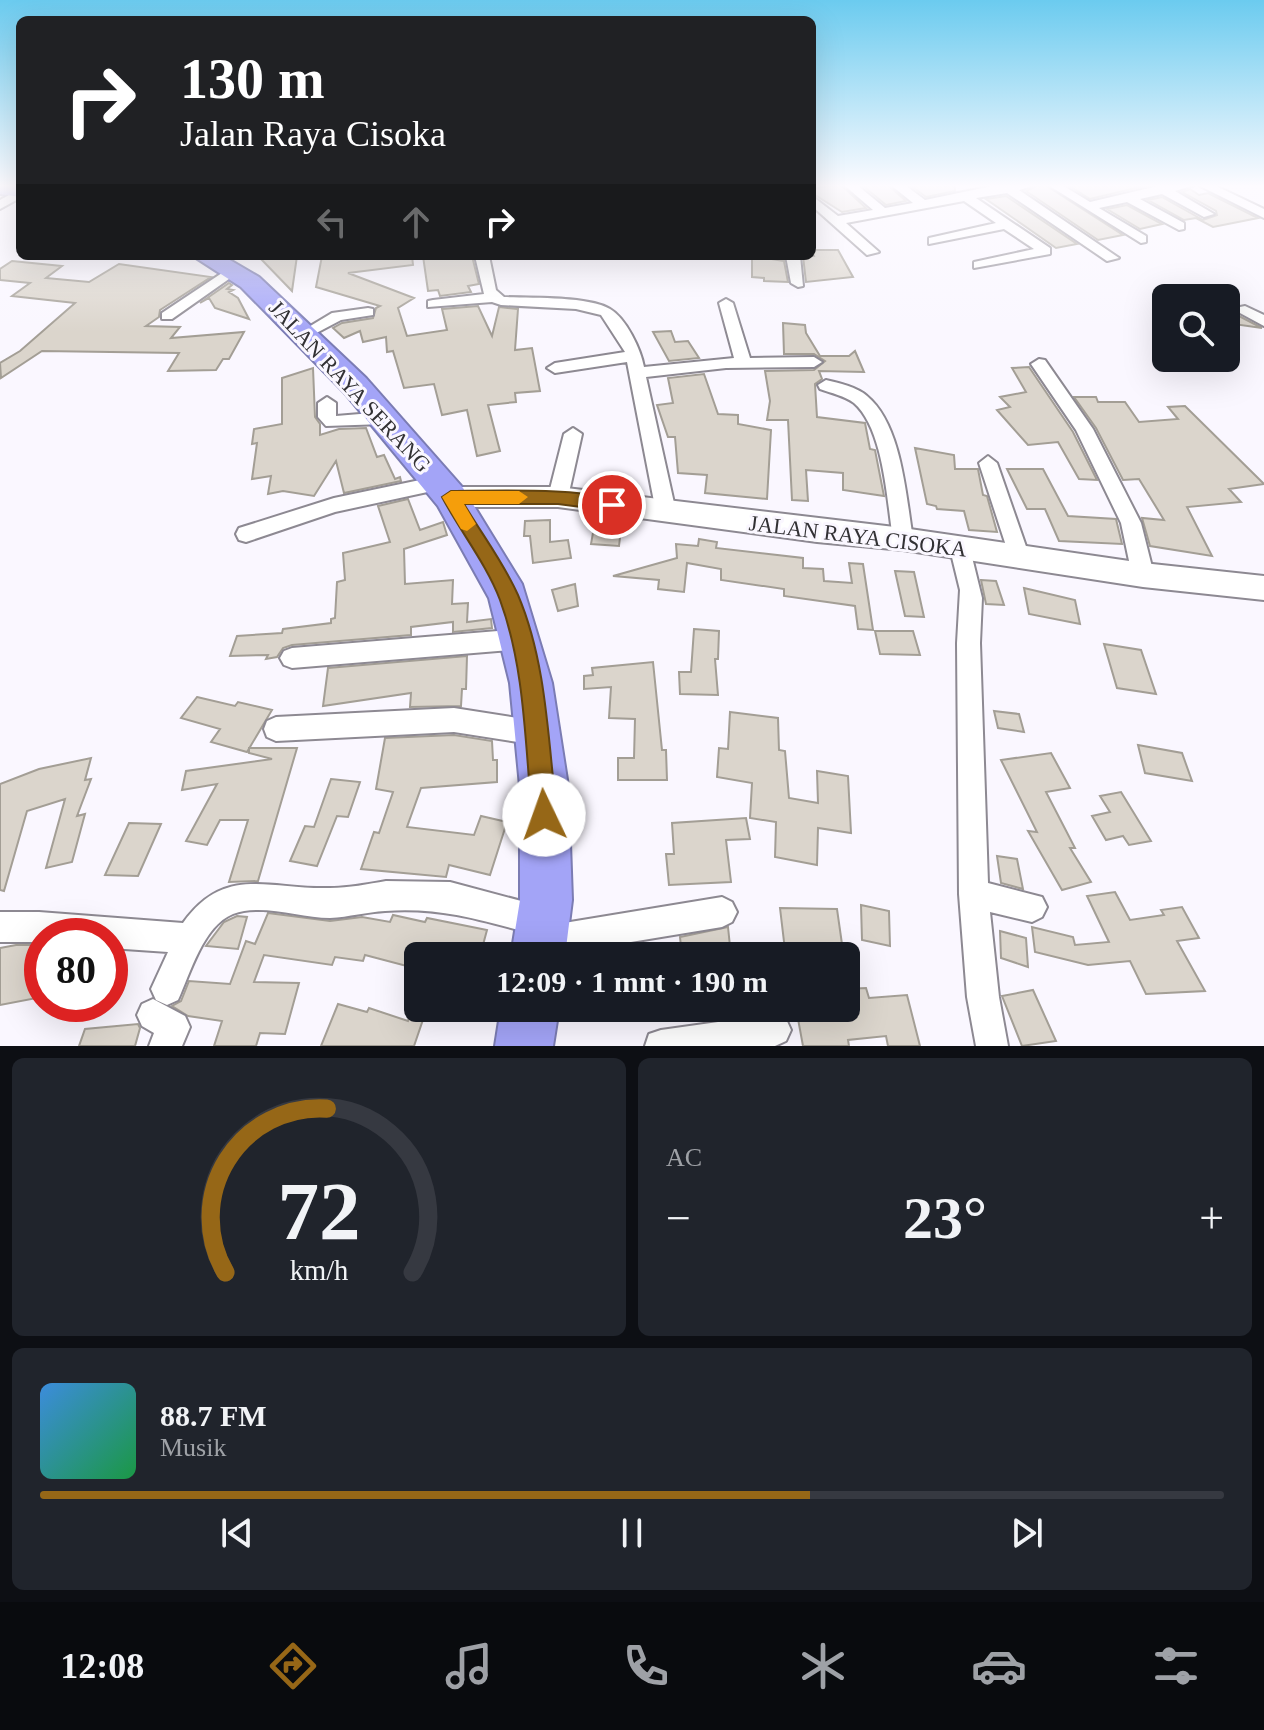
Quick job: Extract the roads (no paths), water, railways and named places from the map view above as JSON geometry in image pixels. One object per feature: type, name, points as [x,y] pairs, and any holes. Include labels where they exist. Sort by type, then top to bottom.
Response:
[{"type":"highway","name":"JALAN RAYA SERANG","points":[[212,260],[250,282],[305,334],[384,418],[445,490],[508,596],[521,639],[544,786],[540,940]]},
{"type":"highway","points":[[524,1046],[528,1022]]},
{"type":"street","points":[[850,234],[872,252]]},
{"type":"street","points":[[934,241],[965,234]]},
{"type":"street","points":[[979,265],[1045,251],[1021,234]]},
{"type":"street","points":[[1076,234],[1112,258]]},
{"type":"street","points":[[1133,234],[1141,239]]},
{"type":"street","points":[[483,260],[489,291],[501,301],[576,305],[606,312],[622,330],[636,365],[666,512]]},
{"type":"street","points":[[794,260],[798,283]]},
{"type":"street","points":[[167,316],[231,271]]},
{"type":"street","points":[[433,304],[494,297]]},
{"type":"street","points":[[726,303],[743,363]]},
{"type":"street","points":[[1245,310],[1264,321]]},
{"type":"street","points":[[305,334],[337,316],[368,312]]},
{"type":"street","points":[[555,368],[814,362]]},
{"type":"street","points":[[1039,364],[1084,429],[1131,523],[1143,575]]},
{"type":"street","points":[[826,385],[860,399],[876,421],[886,448],[903,539]]},
{"type":"street","points":[[327,403],[327,417],[332,422],[384,418]]},
{"type":"street","points":[[558,497],[573,434]]},
{"type":"street","points":[[988,463],[1020,558]]},
{"type":"street","points":[[246,534],[334,505],[445,490]]},
{"type":"street","name":"JALAN RAYA CISOKA","points":[[445,490],[558,497],[903,539],[1143,575],[1264,588]]},
{"type":"street","points":[[960,549],[971,589],[968,637],[974,718],[974,894],[980,993],[992,1046]]},
{"type":"street","points":[[292,658],[521,639]]},
{"type":"street","points":[[276,729],[454,720],[537,733]]},
{"type":"street","points":[[974,894],[1032,907]]},
{"type":"street","points":[[165,1046],[174,1027],[160,1002],[190,939],[206,916],[228,900],[262,897],[330,903],[386,896],[450,897],[540,940],[722,912]]},
{"type":"street","points":[[0,927],[39,927],[190,939]]},
{"type":"street","points":[[661,1046],[775,1030]]}]
